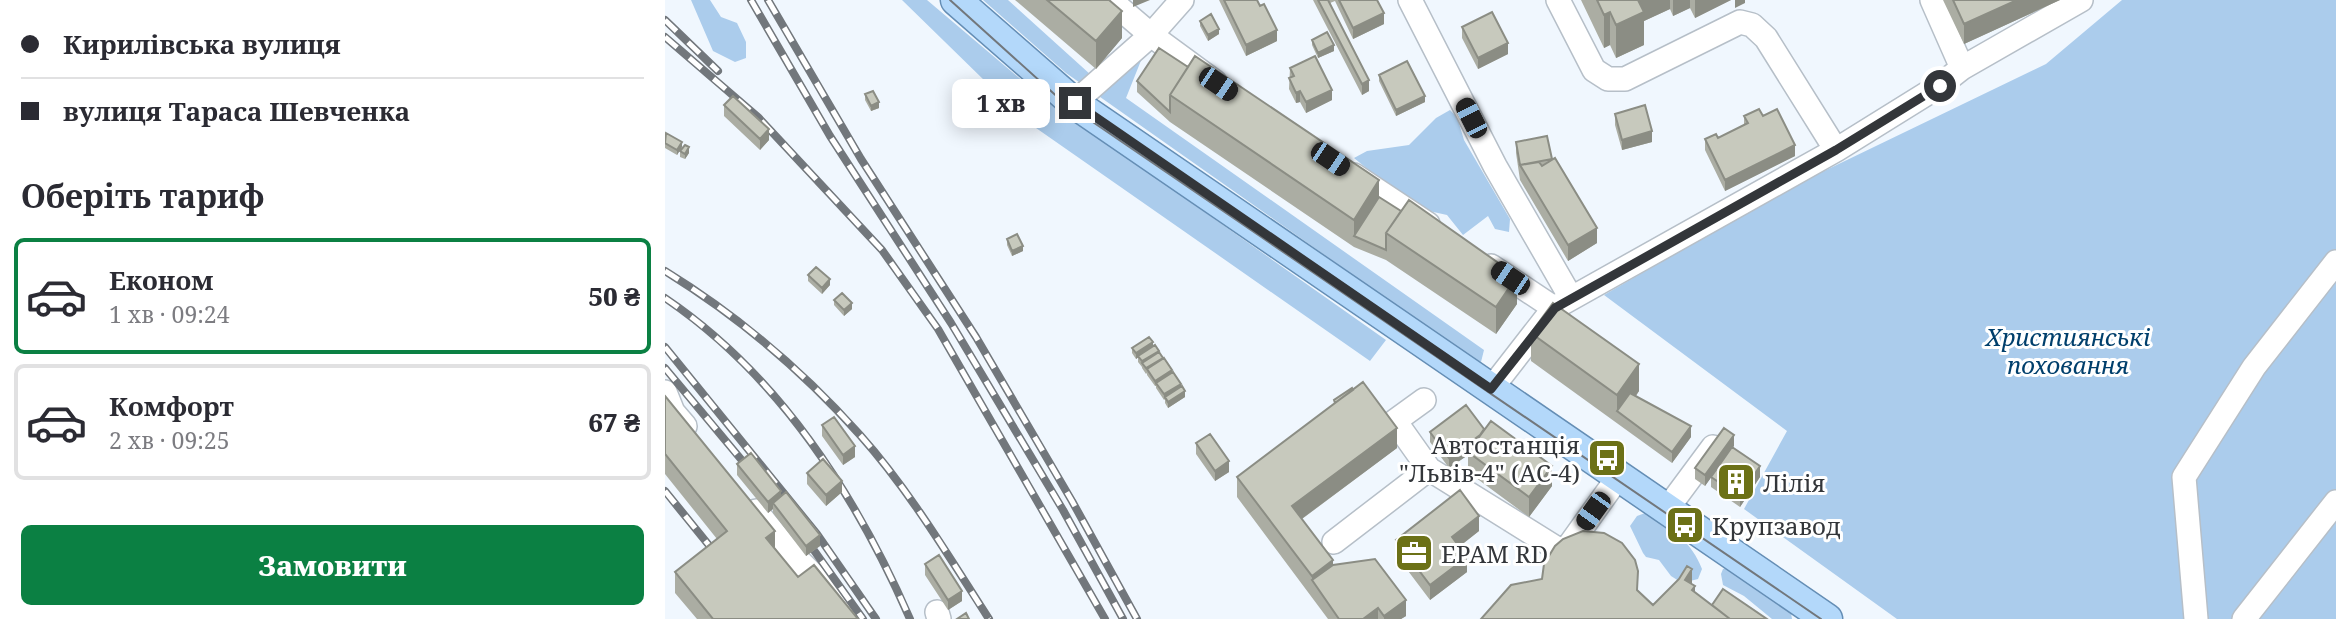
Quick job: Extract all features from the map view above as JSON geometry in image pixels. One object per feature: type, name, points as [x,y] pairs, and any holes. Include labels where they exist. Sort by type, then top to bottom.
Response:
[{"type":"main road","points":[[956,0],[1075,103],[1667,509],[1818,617]]},
{"type":"street","points":[[1110,0],[1151,35],[1230,92]]},
{"type":"street","points":[[1075,103],[1151,35],[1182,0]]},
{"type":"street","points":[[1410,0],[1563,303]]},
{"type":"street","points":[[1558,0],[1594,70],[1608,79],[1625,79],[1740,22],[1752,24],[1766,38],[1836,150]]},
{"type":"street","points":[[1932,0],[1962,68]]},
{"type":"street","points":[[1491,389],[1563,303],[1836,150],[1940,86],[1962,68],[2081,0]]},
{"type":"street","points":[[1335,161],[1450,239]]},
{"type":"street","points":[[1473,254],[1563,303]]},
{"type":"street","points":[[2196,619],[2184,477],[2254,367],[2336,262]]},
{"type":"street","points":[[665,392],[673,412],[699,443]]},
{"type":"street","points":[[1424,400],[1395,421],[1429,469],[1564,553]]},
{"type":"street","points":[[1667,509],[1713,446]]},
{"type":"street","points":[[1334,542],[1429,469]]},
{"type":"street","points":[[1550,575],[1619,476]]},
{"type":"street","points":[[743,496],[786,548],[820,581],[845,619]]},
{"type":"street","points":[[2244,619],[2336,502]]},
{"type":"green space","points":[[691,0],[710,0],[721,17],[737,23],[746,42],[746,58],[735,62],[713,51]]},
{"type":"green space","points":[[902,0],[927,0],[1043,98],[1386,340],[1370,361],[1026,121]]},
{"type":"green space","points":[[983,0],[1008,0],[1091,75],[1144,53],[1126,98],[1484,350],[1481,362],[1468,356],[1066,73]]},
{"type":"green space","name":"Християнські поховання","points":[[2122,0],[2336,0],[2336,619],[1897,619],[1744,509],[1787,431],[1604,295],[1791,187],[2046,64]]},
{"type":"green space","points":[[1450,110],[1457,117],[1464,140],[1510,219],[1509,232],[1495,229],[1488,216],[1463,235],[1447,215],[1429,211],[1382,181],[1354,158],[1367,151],[1409,145],[1436,118]]},
{"type":"green space","points":[[1648,512],[1673,530],[1693,551],[1702,569],[1698,579],[1682,583],[1671,576],[1659,560],[1646,557],[1643,553],[1630,526],[1637,516]]},
{"type":"green space","points":[[1732,566],[1790,607],[1792,619],[1772,619],[1744,596],[1723,585],[1723,569]]},
{"type":"building","points":[[1047,0],[1109,0],[1122,11],[1096,41]]},
{"type":"building","points":[[1224,0],[1257,0],[1260,6],[1264,4],[1277,30],[1246,45]]},
{"type":"building","points":[[1318,0],[1328,0],[1369,80],[1362,84]]},
{"type":"building","points":[[1339,0],[1377,0],[1384,13],[1353,28]]},
{"type":"building","points":[[1597,0],[1638,0],[1644,12],[1616,25],[1610,12],[1604,15]]},
{"type":"building","points":[[1953,0],[2017,0],[1964,24]]},
{"type":"building","points":[[1492,12],[1508,43],[1478,58],[1462,27]]},
{"type":"building","points":[[1211,14],[1219,29],[1208,35],[1200,21]]},
{"type":"building","points":[[1327,32],[1334,45],[1318,53],[1312,40]]},
{"type":"building","points":[[1159,48],[1188,67],[1170,95],[1170,112],[1137,81]]},
{"type":"building","points":[[1195,56],[1379,180],[1354,220],[1170,95]]},
{"type":"building","points":[[1315,56],[1332,90],[1306,102],[1300,91],[1296,93],[1289,78],[1294,76],[1290,68]]},
{"type":"building","points":[[1407,61],[1425,96],[1396,110],[1379,75]]},
{"type":"building","points":[[873,91],[879,102],[871,106],[865,94]]},
{"type":"building","points":[[733,96],[769,129],[760,139],[724,105]]},
{"type":"building","points":[[1645,105],[1652,131],[1622,140],[1615,114]]},
{"type":"building","points":[[1759,109],[1763,116],[1777,109],[1795,145],[1725,180],[1705,139],[1716,134],[1718,138],[1748,123],[1744,116]]},
{"type":"building","points":[[666,133],[682,142],[677,150],[665,143]]},
{"type":"building","points":[[1547,136],[1552,159],[1520,165],[1516,142]]},
{"type":"building","points":[[685,145],[689,147],[685,154],[680,151]]},
{"type":"building","points":[[1555,158],[1597,228],[1568,245],[1520,165],[1539,162],[1542,166]]},
{"type":"building","points":[[1379,197],[1401,211],[1386,233],[1386,250],[1354,236]]},
{"type":"building","points":[[1409,200],[1517,276],[1496,307],[1386,233]]},
{"type":"building","points":[[1017,234],[1023,246],[1012,251],[1007,239]]},
{"type":"building","points":[[816,267],[830,279],[822,288],[808,275]]},
{"type":"building","points":[[842,293],[852,303],[844,310],[834,300]]},
{"type":"building","points":[[1553,303],[1639,364],[1617,395],[1531,333]]},
{"type":"building","points":[[1149,337],[1153,342],[1136,353],[1132,348]]},
{"type":"building","points":[[1155,345],[1159,351],[1142,361],[1138,356]]},
{"type":"building","points":[[1159,352],[1163,358],[1146,368],[1142,363]]},
{"type":"building","points":[[1164,358],[1172,370],[1155,381],[1147,369]]},
{"type":"building","points":[[1173,372],[1181,384],[1164,394],[1156,383]]},
{"type":"building","points":[[1363,382],[1397,428],[1292,506],[1333,560],[1312,576],[1237,477]]},
{"type":"building","points":[[1182,386],[1185,391],[1168,402],[1165,397]]},
{"type":"building","points":[[1352,388],[1353,390],[1335,403],[1334,400]]},
{"type":"building","points":[[1630,393],[1691,426],[1672,452],[1617,411]]},
{"type":"building","points":[[665,396],[775,531],[766,538],[798,577],[814,565],[858,619],[713,619],[675,572],[727,531],[665,454]]},
{"type":"building","points":[[1466,405],[1484,429],[1449,458],[1430,432]]},
{"type":"building","points":[[834,417],[855,446],[843,455],[822,425]]},
{"type":"building","points":[[1491,421],[1552,466],[1529,497],[1468,452]]},
{"type":"building","points":[[1724,428],[1734,435],[1705,475],[1695,468]]},
{"type":"building","points":[[1210,434],[1229,461],[1215,471],[1196,443]]},
{"type":"building","name":"Лілія","points":[[1732,447],[1760,466],[1740,496],[1711,477]]},
{"type":"building","points":[[751,453],[781,491],[768,502],[737,464]]},
{"type":"building","points":[[823,459],[842,481],[826,495],[807,473]]},
{"type":"building","points":[[1460,490],[1479,516],[1452,537],[1467,557],[1430,585],[1396,540]]},
{"type":"building","points":[[786,492],[820,535],[806,546],[773,503]]},
{"type":"building","points":[[1583,531],[1604,533],[1622,543],[1635,560],[1638,571],[1637,590],[1653,605],[1679,579],[1687,566],[1692,569],[1685,580],[1695,586],[1692,590],[1730,619],[1481,619],[1511,585],[1542,579],[1544,564],[1555,546],[1563,539]]},
{"type":"building","points":[[939,555],[962,591],[948,600],[925,564]]},
{"type":"building","points":[[1375,559],[1406,600],[1384,616],[1378,608],[1363,619],[1339,619],[1312,580],[1333,565]]},
{"type":"building","points":[[1723,589],[1767,619],[1730,619],[1712,605]]},
{"type":"building","points":[[966,613],[969,619],[957,619]]},
{"type":"tram line","points":[[950,0],[1062,101],[1821,619]]},
{"type":"railway","points":[[751,0],[830,136],[951,323],[1063,510],[1123,619]]},
{"type":"railway","points":[[768,0],[861,159],[976,337],[1137,619]]},
{"type":"railway","points":[[665,20],[718,71]]},
{"type":"railway","points":[[665,37],[758,117],[882,250],[938,329],[1105,619]]},
{"type":"railway","points":[[665,271],[769,346],[838,411],[878,456],[912,501],[989,619]]},
{"type":"railway","points":[[665,298],[706,329],[744,363],[810,441],[865,527],[910,619]]},
{"type":"railway","points":[[665,347],[817,534],[876,619]]},
{"type":"railway","points":[[665,368],[755,476]]},
{"type":"railway","points":[[665,491],[712,549]]},
{"type":"railway","points":[[803,535],[863,619]]},
{"type":"place","name":"Автостанція \"Львів-4\" (АС-4)","points":[[1607,458]]},
{"type":"place","name":"Лілія","points":[[1736,482]]},
{"type":"place","name":"Крупзавод","points":[[1685,525]]},
{"type":"place","name":"EPAM RD","points":[[1414,553]]},
{"type":"route","points":[[1075,103],[1491,389],[1555,308],[1836,150],[1940,86]]}]
